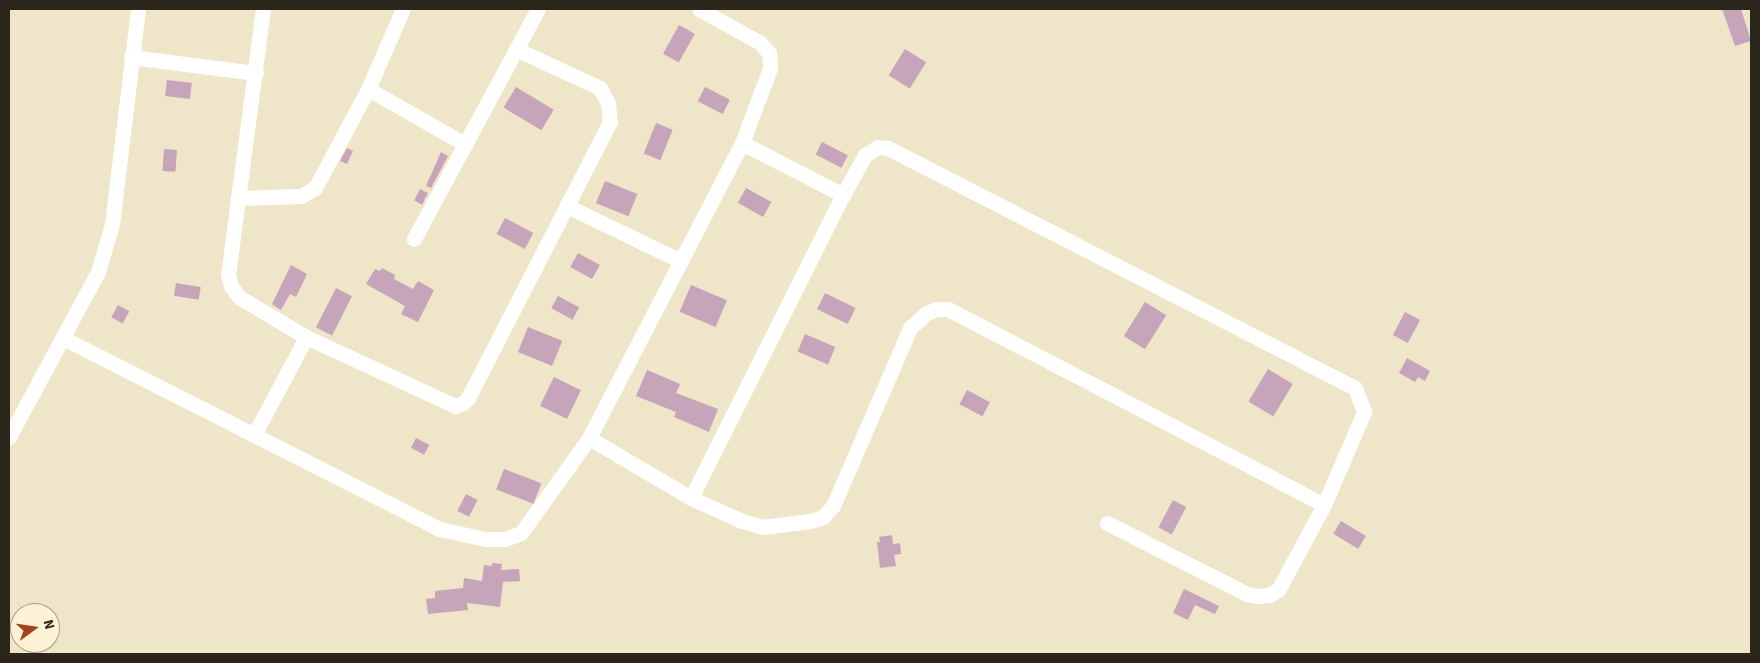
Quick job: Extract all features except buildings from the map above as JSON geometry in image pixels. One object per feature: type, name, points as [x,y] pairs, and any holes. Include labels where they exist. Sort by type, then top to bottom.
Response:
[{"type":"street","points":[[9,437],[98,272],[112,224],[138,9]]},
{"type":"street","points":[[263,9],[228,274],[231,286],[238,297],[306,337],[455,406],[463,403],[468,398],[610,122],[608,103],[600,88],[516,49]]},
{"type":"street","points":[[238,198],[301,196],[315,188],[368,89],[403,9]]},
{"type":"street","points":[[414,239],[538,9]]},
{"type":"street","points":[[62,338],[440,529],[485,539],[505,539],[521,533],[589,438],[742,143],[770,68],[769,53],[759,42],[699,9]]},
{"type":"street","points":[[131,57],[256,73]]},
{"type":"street","points":[[368,89],[465,144]]},
{"type":"street","points":[[742,143],[843,195]]},
{"type":"street","points":[[691,498],[843,195],[865,155],[878,147],[888,148],[1356,388],[1364,412],[1324,505],[1278,590],[1269,595],[1257,596],[1246,594],[1107,523]]},
{"type":"street","points":[[567,206],[681,261]]},
{"type":"street","points":[[589,438],[691,498],[742,521],[763,528],[810,521],[823,517],[833,506],[910,328],[936,309],[948,309],[1324,505]]},
{"type":"street","points":[[254,435],[306,337]]}]
